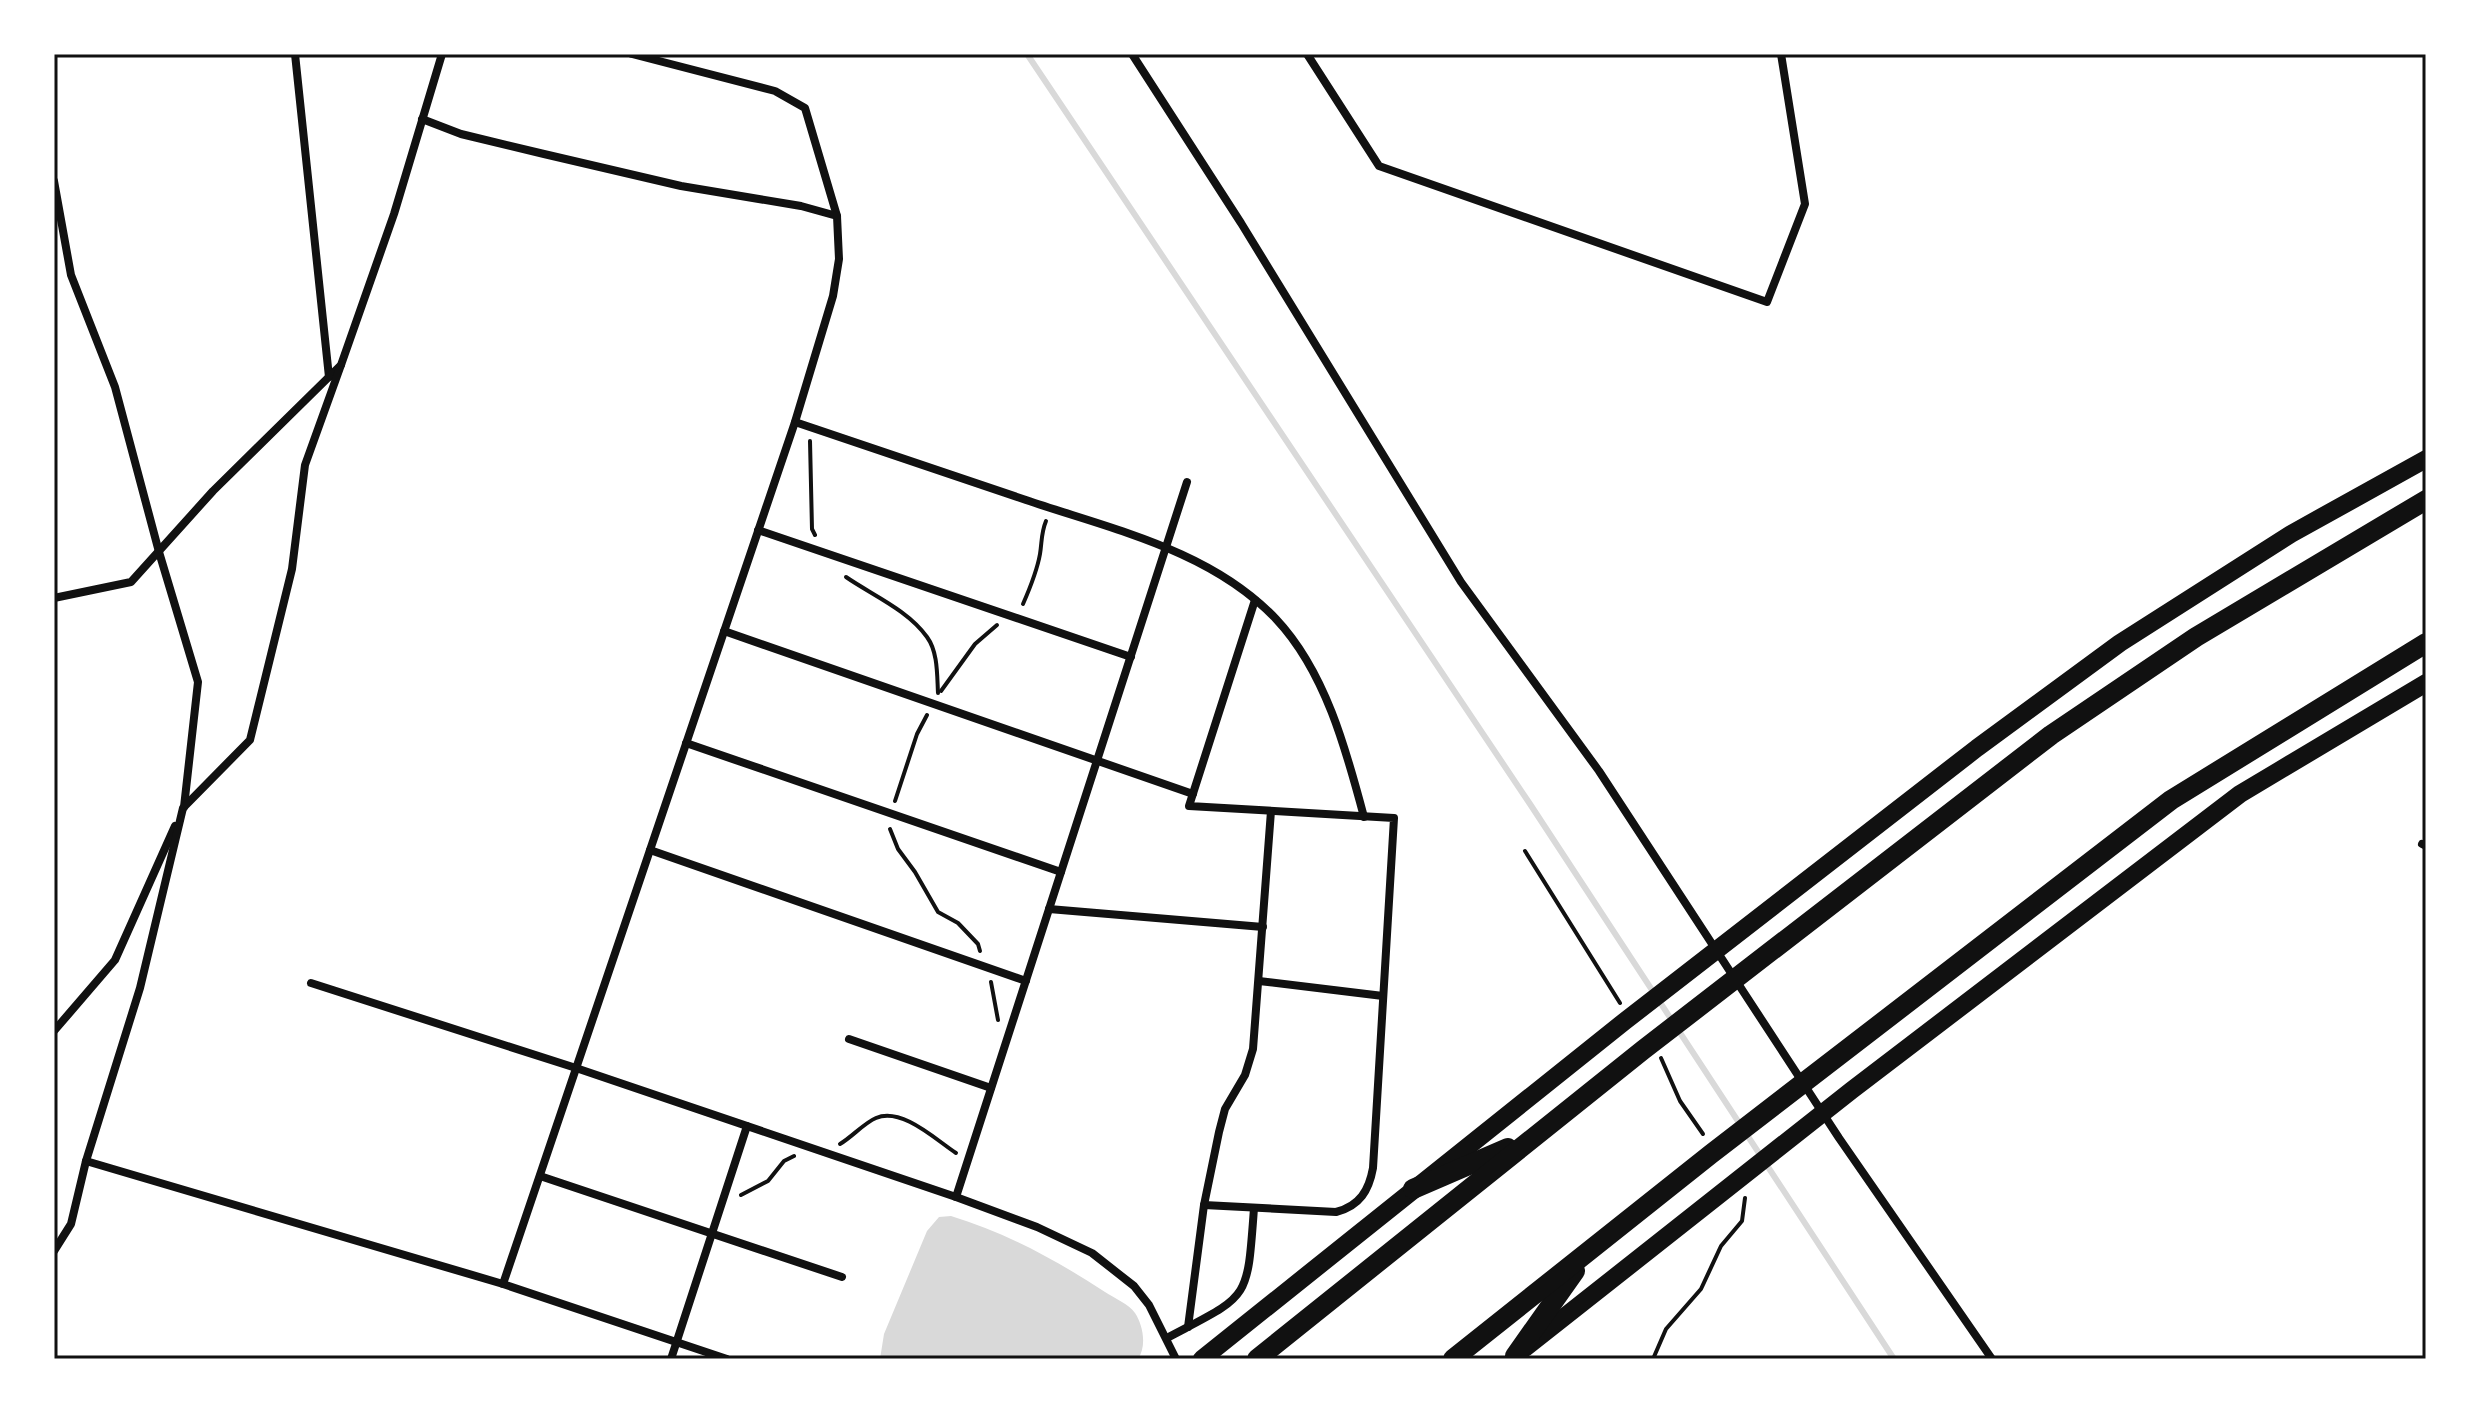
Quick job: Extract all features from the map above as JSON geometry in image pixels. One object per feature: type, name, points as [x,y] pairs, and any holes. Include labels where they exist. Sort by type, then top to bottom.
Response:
[{"type":"highway","points":[[1257,1359],[1534,1137],[1650,1050],[1752,965],[2051,735],[2122,685],[2283,582],[2426,500]]},
{"type":"highway","points":[[1453,1359],[1589,1251],[1710,1148],[1825,1067],[2171,800],[2426,643]]},
{"type":"highway","points":[[1413,1189],[1534,1137]]},
{"type":"highway","points":[[1513,1357],[1589,1251]]},
{"type":"main road","points":[[1202,1359],[1413,1189],[1623,1013],[1745,930],[1918,793],[2120,643],[2291,534],[2426,459]]},
{"type":"main road","points":[[1513,1357],[1738,1186],[1852,1090],[2240,794],[2426,683]]},
{"type":"street","points":[[295,54],[329,377]]},
{"type":"street","points":[[54,1031],[115,960],[183,808],[250,740],[292,569],[305,465],[394,214],[442,54]]},
{"type":"street","points":[[503,1284],[795,422],[833,296],[839,259],[837,216],[805,108],[775,91],[632,54]]},
{"type":"street","points":[[1132,54],[1241,223],[1461,582],[1599,771],[1839,1138],[1992,1359]]},
{"type":"street","points":[[1307,54],[1379,166],[1767,302],[1805,204],[1781,54]]},
{"type":"street","points":[[422,119],[461,134],[530,151],[681,186],[801,206],[837,216]]},
{"type":"street","points":[[54,181],[71,275],[115,387],[198,682],[183,808],[140,988],[86,1161],[71,1224],[54,1251]]},
{"type":"street","points":[[54,598],[131,582],[213,491],[341,365]]},
{"type":"street","points":[[795,422],[1166,547],[1205,566],[1255,600],[1277,619],[1314,676],[1341,733],[1364,817]]},
{"type":"street","points":[[956,1197],[1187,482]]},
{"type":"street","points":[[758,530],[1131,657]]},
{"type":"street","points":[[1204,1205],[1336,1212],[1356,1203],[1366,1191],[1373,1168],[1394,818],[1189,806],[1255,600]]},
{"type":"street","points":[[724,631],[1193,794]]},
{"type":"street","points":[[686,743],[1061,872]]},
{"type":"street","points":[[1188,1327],[1204,1205],[1225,1109],[1245,1075],[1253,1049],[1271,811]]},
{"type":"street","points":[[650,850],[1026,981]]},
{"type":"street","points":[[1049,909],[1263,927]]},
{"type":"street","points":[[1259,981],[1383,996]]},
{"type":"street","points":[[311,983],[576,1068],[1037,1227],[1092,1253],[1134,1286],[1149,1305],[1176,1359]]},
{"type":"street","points":[[849,1039],[991,1088]]},
{"type":"street","points":[[671,1359],[747,1126]]},
{"type":"street","points":[[86,1161],[503,1284],[727,1359]]},
{"type":"street","points":[[540,1176],[842,1277]]},
{"type":"street","points":[[1167,1338],[1228,1306],[1244,1287],[1249,1272],[1254,1208]]},
{"type":"path","points":[[998,1030],[987,968],[978,944],[958,923],[938,912],[898,849],[890,827],[891,814],[917,734],[932,704],[975,644],[1023,604],[1041,552],[1040,536],[1053,509]]},
{"type":"path","points":[[1525,851],[1623,1013]]},
{"type":"path","points":[[1650,1050],[1666,1065],[1680,1101],[1710,1148]]},
{"type":"path","points":[[722,1203],[768,1181],[784,1161],[810,1147],[838,1146],[877,1118],[889,1116],[909,1120],[968,1161]]},
{"type":"path","points":[[1653,1359],[1666,1329],[1701,1289],[1721,1246],[1742,1221],[1745,1201],[1738,1186]]},
{"type":"shaded area","points":[[951,1216],[1031,1248],[1129,1307],[1142,1329],[1143,1342],[1138,1359],[880,1359],[884,1334],[927,1231],[939,1217]]},
{"type":"waterway","points":[[1027,54],[1530,804],[1894,1359]]}]
